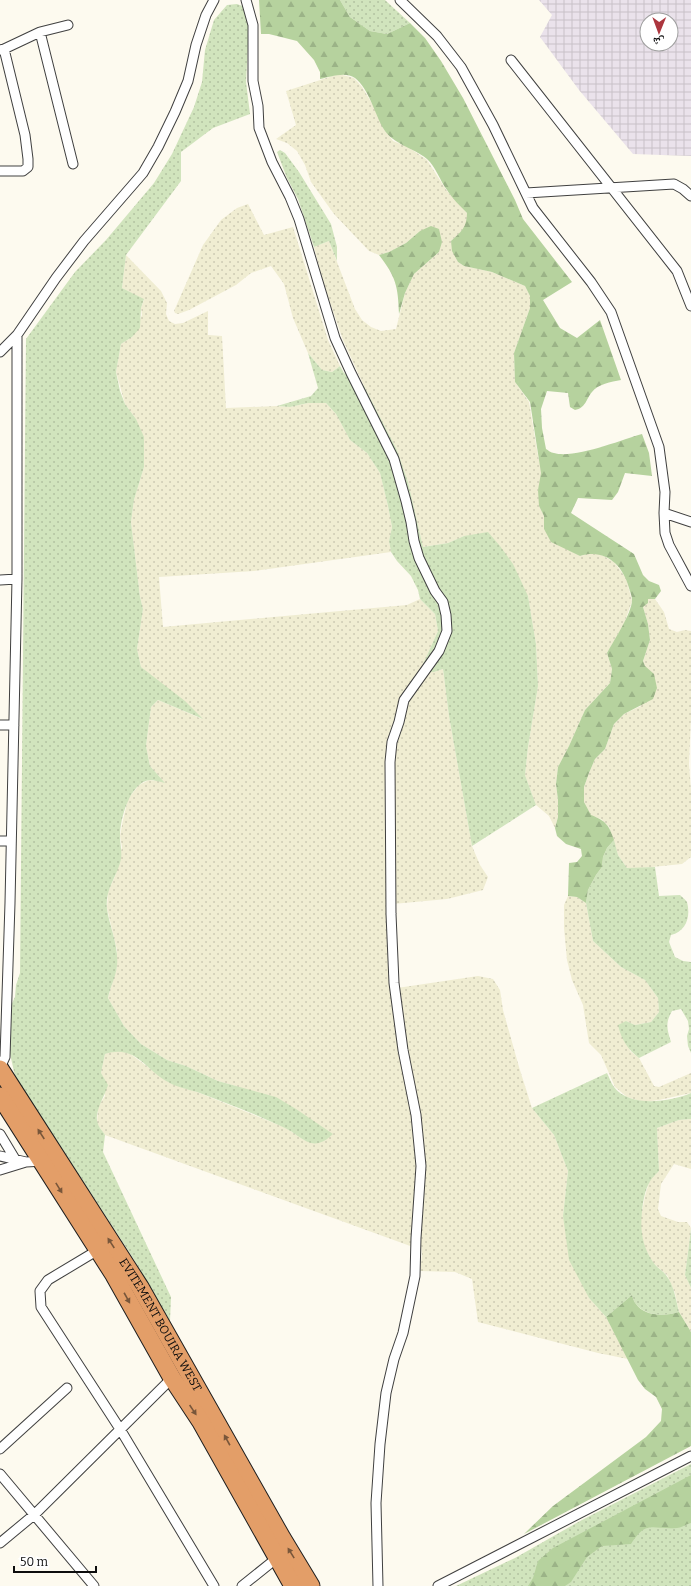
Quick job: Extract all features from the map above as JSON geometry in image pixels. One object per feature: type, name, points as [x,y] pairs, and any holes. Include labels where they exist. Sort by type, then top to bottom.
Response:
[{"type":"highway","name":"EVITEMENT BOUIRA WEST","points":[[0,1069],[41,1159],[140,1288],[282,1538],[311,1586]]},
{"type":"highway","name":"EVITEMENT BOUIRA WEST","points":[[0,1096],[114,1275],[172,1378],[201,1422],[277,1558]]},
{"type":"highway","points":[[277,1558],[293,1586]]},
{"type":"street","points":[[0,352],[17,335],[56,278],[84,241],[143,173],[158,147],[188,81],[196,45],[206,15],[214,0]]},
{"type":"street","points":[[246,0],[253,25],[253,81],[258,106],[259,128],[272,162],[290,197],[299,219],[335,338],[350,373],[394,459],[406,501],[419,558],[435,591],[443,602],[446,615],[446,631],[439,651],[404,700],[399,722],[392,742],[390,762],[390,900],[394,983],[403,1050],[416,1115],[421,1166],[415,1276],[403,1333],[394,1359],[386,1392],[380,1444],[376,1502],[378,1586]]},
{"type":"street","points":[[400,0],[437,36],[461,67],[492,125],[533,208],[591,282],[611,312],[659,447],[665,492],[665,533],[669,545],[691,586]]},
{"type":"street","points":[[0,171],[23,171],[28,167],[25,135],[2,49],[40,32],[68,25]]},
{"type":"street","points":[[40,32],[73,164]]},
{"type":"street","points":[[510,60],[677,271],[691,306]]},
{"type":"street","points":[[526,193],[674,184],[683,188],[691,196]]},
{"type":"street","points":[[0,1069],[5,1057],[3,1037],[10,917],[17,579],[17,335]]},
{"type":"street","points":[[664,513],[691,522]]},
{"type":"street","points":[[0,580],[17,579]]},
{"type":"street","points":[[0,725],[14,725]]},
{"type":"street","points":[[0,841],[11,841]]},
{"type":"street","points":[[0,917],[10,917]]},
{"type":"street","points":[[0,956],[9,950]]},
{"type":"street","points":[[0,1134],[15,1159]]},
{"type":"street","points":[[0,1156],[15,1159],[41,1159]]},
{"type":"street","points":[[0,1170],[41,1159]]},
{"type":"street","points":[[98,1250],[48,1280],[40,1291],[41,1307],[120,1429],[214,1586]]},
{"type":"street","points":[[0,1543],[35,1514],[172,1378]]},
{"type":"street","points":[[0,1449],[67,1388]]},
{"type":"street","points":[[438,1586],[691,1456]]},
{"type":"street","points":[[0,1474],[94,1586]]},
{"type":"street","points":[[242,1586],[277,1558]]},
{"type":"shaded area","points":[[539,0],[691,0],[691,156],[633,154],[579,90],[540,37],[552,15]]},
{"type":"shaded area","points":[[339,74],[354,78],[362,87],[376,110],[383,128],[393,141],[408,147],[427,160],[447,191],[467,213],[467,223],[461,232],[451,241],[458,262],[464,266],[492,272],[525,286],[530,296],[530,308],[514,353],[515,382],[529,402],[542,471],[539,506],[544,516],[544,529],[571,551],[580,556],[590,553],[600,554],[614,562],[626,578],[632,601],[624,624],[607,653],[612,669],[610,683],[585,710],[558,767],[556,784],[558,817],[555,828],[549,816],[536,805],[525,775],[538,686],[536,644],[528,596],[464,536],[448,543],[423,547],[408,482],[397,450],[364,386],[343,340],[324,285],[314,247],[329,241],[355,309],[362,320],[371,327],[381,331],[396,329],[405,293],[414,274],[439,252],[420,231],[406,243],[389,252],[379,255],[369,251],[334,214],[311,182],[305,165],[297,151],[287,143],[276,139],[296,125],[286,91]]},
{"type":"shaded area","points":[[248,204],[264,235],[293,227],[328,340],[340,366],[332,372],[322,370],[308,353],[293,318],[284,284],[271,266],[251,273],[236,285],[189,310],[178,314],[174,311],[203,245],[221,220],[237,208]]},
{"type":"shaded area","points":[[126,255],[161,291],[167,303],[166,314],[169,321],[175,324],[183,323],[208,311],[208,335],[222,336],[226,408],[277,406],[290,407],[308,403],[326,403],[336,414],[350,440],[367,453],[380,473],[392,527],[389,541],[391,552],[254,571],[159,577],[163,627],[407,605],[420,599],[435,614],[438,631],[423,664],[434,672],[443,669],[449,716],[472,846],[480,865],[488,877],[483,890],[447,899],[393,904],[397,988],[478,976],[493,979],[500,990],[503,1010],[532,1108],[554,1135],[568,1171],[563,1216],[589,1298],[606,1317],[628,1359],[598,1353],[478,1322],[472,1279],[455,1272],[420,1271],[422,1255],[420,1236],[413,1247],[105,1135],[97,1124],[98,1107],[105,1096],[101,1073],[105,1054],[116,1050],[129,1053],[168,1082],[197,1092],[286,1128],[304,1140],[313,1143],[326,1140],[239,1087],[218,1081],[186,1066],[167,1060],[141,1044],[124,1026],[108,998],[117,967],[117,950],[107,908],[108,892],[116,874],[122,847],[120,836],[128,799],[139,785],[149,780],[164,782],[150,766],[146,746],[151,707],[158,700],[202,719],[141,667],[137,649],[143,609],[140,597],[131,522],[134,500],[144,467],[136,419],[125,404],[116,372],[121,344],[132,337],[142,315],[141,308],[144,300],[122,288]]},
{"type":"shaded area","points":[[648,599],[655,599],[664,612],[669,629],[677,632],[685,630],[691,631],[691,717],[689,764],[691,790],[691,857],[682,864],[627,868],[618,855],[609,827],[601,819],[591,816],[584,802],[584,787],[595,759],[605,749],[614,724],[624,714],[641,706],[645,666],[643,661],[650,640],[648,624],[643,607]]},
{"type":"shaded area","points":[[568,896],[577,897],[586,903],[593,941],[621,967],[645,980],[658,998],[659,1012],[651,1022],[635,1025],[626,1021],[630,1051],[639,1058],[654,1086],[659,1087],[691,1073],[691,1093],[643,1102],[627,1097],[615,1087],[601,1055],[589,1043],[583,1005],[572,980],[567,960],[564,928],[564,905]]},
{"type":"shaded area","points":[[691,1119],[691,1169],[674,1164],[661,1184],[658,1209],[661,1216],[678,1222],[687,1222],[691,1228],[685,1275],[691,1288],[691,1332],[679,1312],[675,1293],[667,1275],[653,1263],[643,1244],[640,1222],[650,1179],[659,1171],[657,1128],[679,1120]]},
{"type":"green space","points":[[259,0],[340,0],[350,17],[370,31],[387,34],[410,23],[425,38],[441,61],[463,98],[515,200],[523,219],[572,282],[543,300],[560,328],[577,338],[600,320],[621,380],[598,387],[592,392],[584,405],[575,410],[570,407],[568,393],[547,391],[541,409],[542,428],[546,449],[553,453],[573,453],[598,448],[642,434],[649,453],[652,476],[625,473],[618,492],[612,500],[578,498],[571,513],[634,554],[643,575],[649,581],[659,585],[661,591],[655,599],[648,599],[648,603],[643,607],[648,624],[650,640],[643,661],[645,666],[654,674],[657,688],[653,699],[624,714],[614,724],[605,749],[595,759],[584,787],[584,802],[591,815],[600,819],[606,824],[614,840],[607,848],[603,857],[602,867],[588,890],[586,903],[577,897],[568,896],[569,863],[577,862],[582,856],[581,849],[566,844],[557,836],[555,828],[558,817],[556,784],[558,767],[585,710],[610,683],[612,669],[607,653],[626,619],[632,598],[622,572],[612,560],[597,554],[580,556],[551,542],[544,529],[544,516],[539,506],[538,490],[541,473],[530,402],[515,382],[514,353],[530,308],[530,296],[525,286],[492,272],[464,266],[458,262],[452,251],[451,241],[465,226],[467,213],[449,193],[430,162],[422,155],[398,142],[387,134],[364,88],[355,78],[342,75],[320,79],[320,72],[314,60],[297,41],[269,34],[261,34]]},
{"type":"green space","points":[[340,0],[385,0],[410,23],[387,34],[370,31],[350,17]]},
{"type":"green space","points":[[237,4],[245,7],[249,25],[246,82],[250,114],[213,128],[181,152],[181,181],[126,255],[122,288],[144,299],[141,308],[140,328],[132,337],[121,344],[116,372],[120,391],[125,404],[136,419],[144,437],[144,467],[134,500],[131,522],[140,597],[143,609],[137,649],[141,667],[185,701],[203,719],[158,700],[151,707],[146,746],[150,766],[165,783],[150,780],[143,782],[132,794],[124,811],[120,829],[121,860],[107,896],[108,916],[117,951],[116,970],[108,998],[124,1026],[141,1044],[167,1060],[186,1066],[218,1081],[276,1097],[333,1134],[323,1142],[311,1143],[263,1118],[197,1092],[171,1084],[132,1055],[125,1052],[105,1054],[101,1073],[108,1085],[97,1115],[99,1127],[105,1135],[103,1152],[171,1297],[170,1321],[133,1258],[15,1076],[8,1045],[8,1012],[15,997],[16,985],[20,973],[26,339],[75,272],[106,240],[154,183],[172,154],[194,107],[202,82],[205,50],[214,20],[227,5]]},
{"type":"green space","points":[[280,150],[285,153],[299,172],[331,224],[337,247],[337,261],[329,241],[314,247],[298,199],[287,178],[277,152]]},
{"type":"green space","points":[[431,226],[439,229],[442,242],[439,252],[414,274],[405,293],[399,314],[397,289],[393,276],[379,255],[389,252],[406,243],[420,231]]},
{"type":"green space","points":[[308,353],[322,370],[332,372],[340,366],[344,373],[364,386],[397,450],[408,482],[423,547],[448,543],[464,536],[488,532],[513,564],[528,596],[536,644],[538,686],[525,775],[536,805],[472,846],[449,716],[443,669],[434,672],[427,672],[423,664],[438,631],[435,614],[420,599],[418,590],[411,576],[391,552],[389,541],[392,527],[380,473],[367,453],[350,440],[336,414],[326,403],[308,403],[290,407],[277,406],[311,396],[318,388]]},
{"type":"green space","points":[[614,840],[618,855],[627,868],[655,867],[659,896],[680,895],[687,902],[688,918],[686,923],[684,927],[671,935],[669,942],[675,957],[683,961],[691,962],[691,1053],[688,1046],[687,1036],[689,1029],[688,1021],[681,1009],[672,1011],[668,1019],[668,1030],[671,1042],[639,1058],[628,1048],[621,1035],[618,1025],[626,1021],[635,1025],[651,1022],[659,1012],[658,998],[645,980],[621,967],[593,941],[586,903],[588,890],[602,867],[603,857],[607,848]]},
{"type":"green space","points":[[607,1073],[614,1087],[621,1094],[630,1098],[662,1101],[691,1093],[691,1119],[679,1120],[657,1128],[659,1171],[652,1178],[646,1189],[641,1219],[643,1241],[654,1264],[669,1279],[679,1312],[662,1315],[645,1311],[635,1302],[632,1295],[606,1317],[589,1298],[569,1260],[563,1216],[568,1171],[554,1135],[532,1108]]},
{"type":"green space","points":[[691,1229],[691,1288],[685,1275]]},
{"type":"green space","points":[[632,1295],[640,1308],[650,1313],[662,1315],[679,1312],[691,1332],[691,1446],[524,1534],[553,1506],[646,1437],[661,1421],[662,1409],[656,1397],[645,1389],[638,1380],[606,1317]]},
{"type":"green space","points":[[691,1464],[691,1586],[456,1586],[515,1558],[580,1521]]},
{"type":"green space","points":[[691,1475],[691,1523],[679,1528],[646,1528],[641,1531],[631,1544],[602,1546],[587,1557],[571,1582],[565,1586],[528,1586],[533,1578],[538,1561],[553,1548]]}]
